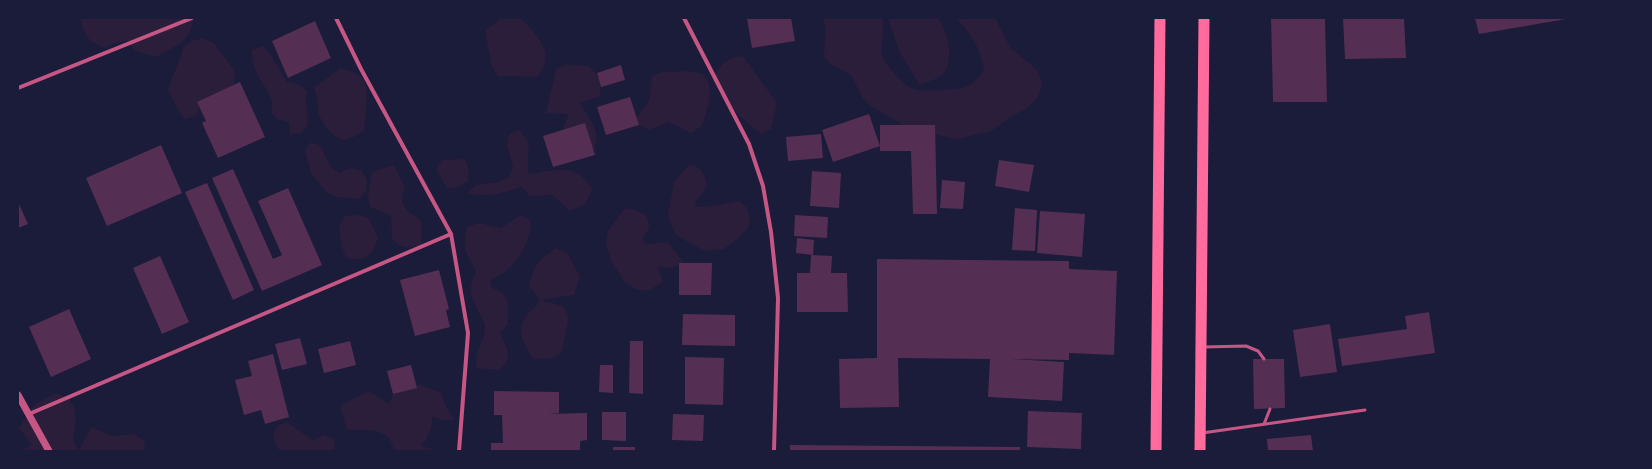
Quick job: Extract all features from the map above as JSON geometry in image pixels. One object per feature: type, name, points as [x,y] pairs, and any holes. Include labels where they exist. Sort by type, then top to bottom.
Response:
[{"type":"highway","points":[[1156,451],[1160,18]]},
{"type":"highway","points":[[1200,451],[1204,18]]},
{"type":"street","points":[[18,88],[192,18]]},
{"type":"street","points":[[336,18],[361,69],[451,234],[468,334],[459,451]]},
{"type":"street","points":[[684,18],[749,144],[763,186],[771,232],[778,298],[774,451]]},
{"type":"street","points":[[29,414],[451,234]]},
{"type":"street","points":[[18,395],[50,451]]},
{"type":"lane","points":[[1201,347],[1246,346],[1258,351],[1264,359]]},
{"type":"lane","points":[[1264,424],[1270,409]]},
{"type":"lane","points":[[1200,433],[1365,410]]},
{"type":"shaded area","points":[[80,18],[193,18],[189,33],[181,43],[156,57],[135,50],[127,41],[115,43],[104,48],[87,37]]},
{"type":"shaded area","points":[[501,18],[515,18],[525,22],[540,41],[545,52],[545,57],[542,70],[538,77],[498,76],[492,67],[485,31]]},
{"type":"shaded area","points":[[823,18],[883,18],[882,55],[887,64],[909,87],[917,90],[931,90],[955,89],[969,86],[984,70],[978,48],[971,35],[956,18],[995,18],[1010,47],[1037,70],[1042,81],[1040,93],[1034,102],[1024,110],[991,131],[957,139],[912,130],[871,106],[862,97],[851,75],[830,64],[824,56],[825,28]]},
{"type":"shaded area","points":[[888,18],[938,18],[945,31],[949,46],[949,61],[947,68],[941,76],[920,85],[900,53]]},
{"type":"shaded area","points":[[203,38],[214,43],[235,71],[234,83],[230,94],[200,106],[196,116],[185,119],[168,91],[183,48],[192,41]]},
{"type":"shaded area","points":[[263,46],[270,54],[287,82],[298,84],[307,91],[306,101],[308,124],[302,133],[290,134],[289,122],[277,119],[272,113],[270,95],[256,72],[252,59],[252,50]]},
{"type":"shaded area","points":[[743,56],[777,103],[771,129],[762,134],[746,122],[732,108],[717,82],[715,73],[724,63],[730,59]]},
{"type":"shaded area","points":[[566,64],[589,66],[597,76],[600,83],[600,96],[580,103],[592,122],[596,134],[595,147],[591,155],[565,140],[563,128],[569,114],[546,113],[556,69]]},
{"type":"shaded area","points":[[339,69],[352,71],[359,75],[362,78],[367,90],[364,131],[354,137],[343,140],[332,134],[324,125],[318,113],[318,101],[314,88]]},
{"type":"shaded area","points":[[662,72],[697,72],[704,75],[710,88],[708,108],[702,126],[691,133],[669,122],[649,130],[639,125],[636,119],[649,100],[652,76]]},
{"type":"shaded area","points":[[519,130],[529,146],[529,174],[564,170],[579,174],[586,180],[592,189],[585,204],[579,208],[569,210],[552,195],[530,196],[522,187],[502,193],[488,195],[475,195],[468,193],[476,185],[498,182],[508,178],[513,167],[507,146],[509,134]]},
{"type":"shaded area","points":[[311,142],[321,146],[330,166],[339,173],[350,168],[361,170],[367,180],[366,191],[359,199],[336,197],[326,192],[311,173],[305,151]]},
{"type":"shaded area","points":[[465,159],[469,170],[468,181],[459,187],[447,188],[436,169],[442,160]]},
{"type":"shaded area","points":[[394,165],[405,187],[402,199],[404,207],[421,221],[422,244],[409,248],[399,245],[392,239],[391,216],[370,207],[368,195],[372,172]]},
{"type":"shaded area","points":[[689,165],[697,167],[702,172],[707,187],[696,201],[695,206],[702,207],[739,201],[747,208],[750,221],[748,228],[739,238],[724,249],[705,251],[677,236],[671,225],[668,214],[674,182]]},
{"type":"shaded area","points":[[625,208],[641,212],[647,217],[649,227],[642,240],[646,244],[668,242],[683,262],[673,268],[658,267],[663,282],[648,291],[636,289],[625,283],[611,261],[606,243],[608,231]]},
{"type":"shaded area","points":[[356,215],[368,217],[378,237],[374,249],[368,256],[358,259],[346,258],[342,247],[339,226],[345,216]]},
{"type":"shaded area","points":[[521,215],[531,221],[528,239],[524,248],[506,271],[490,280],[492,288],[502,292],[508,303],[508,325],[500,332],[508,352],[507,363],[499,370],[477,368],[476,362],[478,351],[484,337],[485,326],[471,294],[471,284],[476,272],[465,246],[465,234],[467,227],[479,223],[501,228]]},
{"type":"shaded area","points":[[556,248],[567,253],[580,277],[574,295],[541,300],[563,306],[569,317],[562,351],[554,358],[533,359],[523,341],[521,330],[524,318],[540,300],[529,286],[535,268],[541,260]]},
{"type":"shaded area","points":[[409,385],[420,385],[441,393],[447,409],[455,420],[443,420],[432,417],[430,432],[421,446],[442,451],[394,451],[392,443],[388,437],[383,434],[370,430],[347,430],[340,407],[343,404],[369,391],[389,404],[393,394]]},
{"type":"shaded area","points":[[56,393],[64,396],[73,406],[76,418],[73,440],[79,450],[91,427],[113,436],[135,434],[145,442],[144,451],[19,451],[32,445],[19,428],[35,404]]},
{"type":"shaded area","points":[[287,422],[314,441],[323,435],[334,438],[335,451],[280,451],[273,437],[277,426]]},
{"type":"building","points":[[747,18],[791,18],[795,41],[752,48]]},
{"type":"building","points":[[1271,18],[1325,18],[1327,102],[1273,102]]},
{"type":"building","points":[[1343,18],[1404,18],[1406,58],[1345,59]]},
{"type":"building","points":[[1475,18],[1566,18],[1566,19],[1479,34]]},
{"type":"building","points":[[315,21],[331,58],[288,78],[272,41]]},
{"type":"building","points":[[621,65],[625,80],[601,87],[597,73]]},
{"type":"building","points":[[240,82],[265,137],[218,158],[202,123],[206,121],[197,102]]},
{"type":"building","points":[[630,97],[639,125],[606,135],[597,107]]},
{"type":"building","points":[[869,114],[880,146],[833,162],[822,130]]},
{"type":"building","points":[[585,123],[595,155],[553,167],[543,136]]},
{"type":"building","points":[[880,125],[935,125],[937,214],[913,214],[911,151],[880,151]]},
{"type":"building","points":[[821,134],[823,158],[788,161],[786,137]]},
{"type":"building","points":[[161,145],[182,193],[107,226],[86,178]]},
{"type":"building","points":[[999,160],[1034,165],[1029,192],[995,186]]},
{"type":"building","points":[[233,169],[273,259],[282,255],[258,201],[288,188],[322,265],[262,291],[212,178]]},
{"type":"building","points":[[812,171],[841,173],[839,208],[810,206]]},
{"type":"building","points":[[942,180],[965,182],[963,209],[940,208]]},
{"type":"building","points":[[207,183],[254,290],[233,300],[185,192]]},
{"type":"building","points":[[18,202],[28,224],[18,228]]},
{"type":"building","points":[[1015,208],[1037,210],[1035,251],[1012,250]]},
{"type":"building","points":[[1040,211],[1085,214],[1082,257],[1037,253]]},
{"type":"building","points":[[795,215],[828,217],[827,238],[794,236]]},
{"type":"building","points":[[797,238],[814,240],[813,255],[796,253]]},
{"type":"building","points":[[811,255],[832,256],[831,273],[847,273],[848,312],[797,312],[797,273],[810,273]]},
{"type":"building","points":[[160,256],[189,322],[162,334],[133,268]]},
{"type":"building","points":[[877,259],[1069,261],[1069,269],[1117,271],[1114,355],[1069,353],[1069,360],[1011,359],[1064,362],[1062,401],[988,397],[990,359],[898,358],[899,407],[840,408],[839,359],[877,358]]},
{"type":"building","points":[[679,263],[712,263],[711,295],[679,295]]},
{"type":"building","points":[[439,270],[449,309],[446,310],[450,327],[415,336],[400,280]]},
{"type":"building","points":[[69,309],[91,359],[51,377],[29,327]]},
{"type":"building","points":[[1429,312],[1435,353],[1342,366],[1338,339],[1407,329],[1405,316]]},
{"type":"building","points":[[683,314],[735,315],[735,346],[682,345]]},
{"type":"building","points":[[1330,324],[1337,372],[1300,377],[1293,330]]},
{"type":"building","points":[[300,338],[307,364],[282,370],[275,344]]},
{"type":"building","points":[[350,341],[356,365],[324,373],[318,349]]},
{"type":"building","points":[[630,341],[643,341],[643,394],[629,393]]},
{"type":"building","points":[[273,354],[289,417],[265,424],[261,410],[244,415],[235,380],[252,376],[248,361]]},
{"type":"building","points":[[685,357],[724,358],[723,405],[685,404]]},
{"type":"building","points":[[1253,359],[1284,359],[1285,408],[1254,409]]},
{"type":"building","points":[[411,365],[417,388],[393,394],[387,371]]},
{"type":"building","points":[[600,365],[613,365],[613,393],[599,392]]},
{"type":"building","points":[[494,391],[559,392],[559,413],[548,414],[587,413],[587,440],[580,441],[580,451],[491,451],[491,443],[503,443],[502,415],[494,415]]},
{"type":"building","points":[[1028,411],[1082,413],[1081,449],[1027,447]]},
{"type":"building","points":[[602,412],[626,412],[626,441],[602,440]]},
{"type":"building","points":[[673,414],[704,415],[703,441],[672,440]]},
{"type":"building","points":[[1311,435],[1313,451],[1268,451],[1267,439]]},
{"type":"building","points":[[790,445],[1020,447],[1020,451],[790,451]]},
{"type":"building","points":[[613,447],[635,447],[635,451],[613,451]]}]
